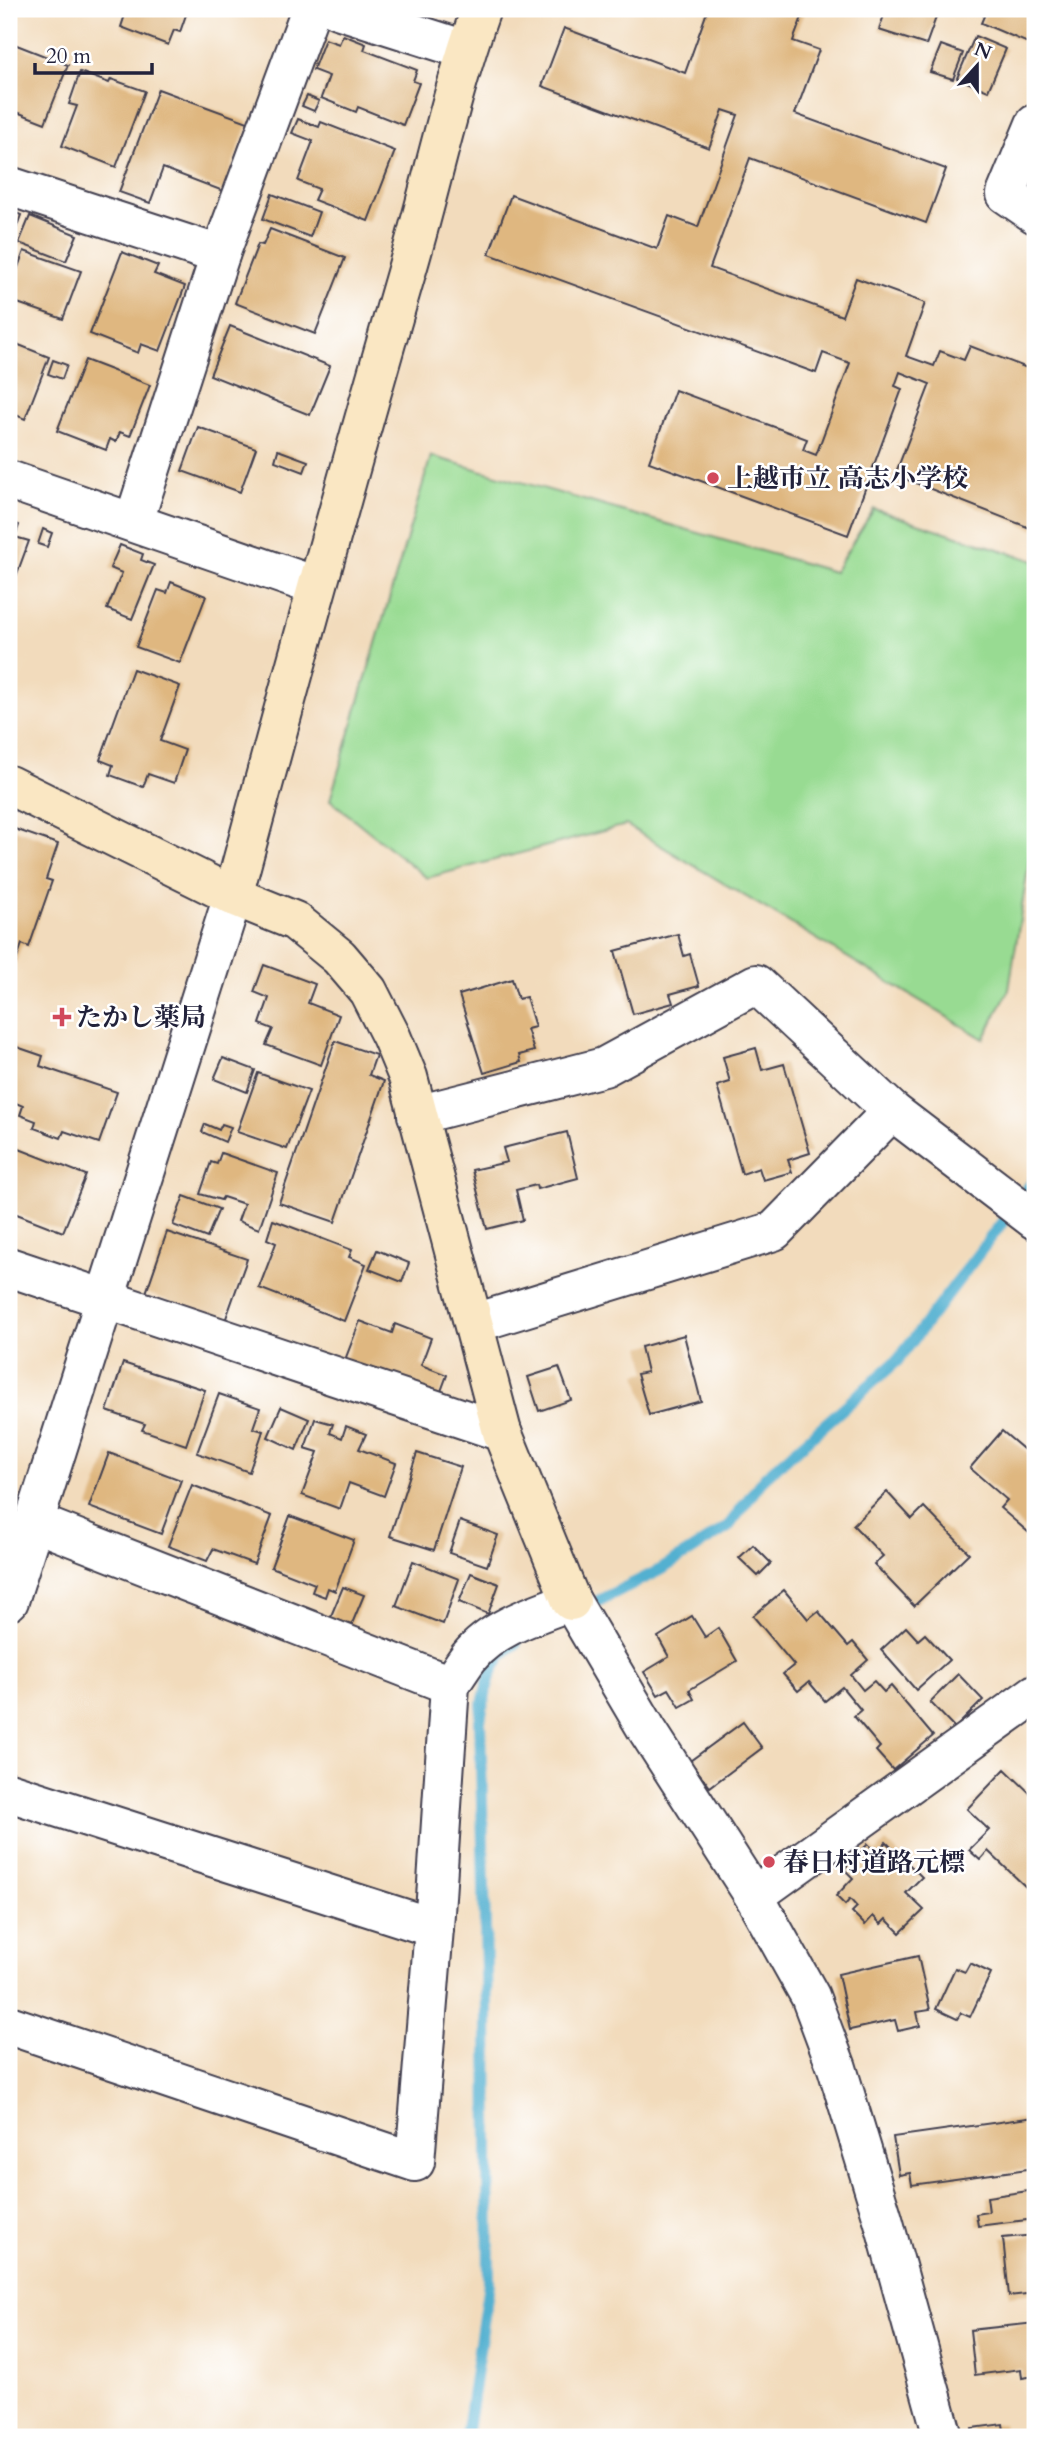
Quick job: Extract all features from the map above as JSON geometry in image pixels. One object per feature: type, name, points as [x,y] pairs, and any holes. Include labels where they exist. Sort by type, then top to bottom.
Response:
[{"type":"street","points":[[134,522],[220,255],[311,9]]},
{"type":"street","points":[[337,9],[466,50]]},
{"type":"street","points":[[9,1601],[233,896],[316,586],[419,227],[466,50],[481,9]]},
{"type":"street","points":[[1035,124],[1006,194],[1035,214]]},
{"type":"street","points":[[9,186],[220,255]]},
{"type":"street","points":[[9,480],[316,586]]},
{"type":"street","points":[[9,785],[233,896],[295,921],[339,957],[368,991],[408,1077],[502,1432],[573,1604],[646,1728],[754,1896],[810,1997],[837,2068],[883,2219],[943,2437]]},
{"type":"street","points":[[417,1115],[604,1066],[756,984],[892,1111],[1035,1220]]},
{"type":"street","points":[[475,1323],[774,1231],[892,1111]]},
{"type":"street","points":[[9,1267],[502,1432]]},
{"type":"street","points":[[34,1522],[450,1685]]},
{"type":"street","points":[[9,2025],[415,2162],[450,1685],[470,1655],[493,1637],[517,1622],[573,1604]]},
{"type":"street","points":[[754,1896],[1035,1694]]},
{"type":"street","points":[[9,1792],[434,1928]]},
{"type":"green space","points":[[431,456],[834,572],[874,509],[1035,561],[1035,824],[1009,989],[984,1039],[626,825],[427,878],[330,800]]},
{"type":"building","points":[[127,9],[188,9],[180,32],[174,30],[168,45],[121,27]]},
{"type":"building","points":[[708,9],[805,9],[793,41],[819,50],[795,114],[946,169],[926,223],[750,158],[710,268],[842,316],[856,278],[925,303],[906,356],[934,366],[940,351],[964,360],[970,346],[1035,371],[1035,530],[895,475],[930,384],[900,372],[895,386],[902,389],[848,535],[649,462],[675,390],[807,439],[803,450],[816,455],[850,363],[823,353],[816,373],[489,254],[511,195],[657,249],[669,216],[698,227],[738,115],[723,110],[709,148],[542,86],[564,28],[685,73]]},
{"type":"building","points":[[886,9],[939,9],[926,45],[879,30]]},
{"type":"building","points":[[987,9],[1021,9],[1035,15],[1035,46],[981,23]]},
{"type":"building","points":[[343,35],[366,44],[364,50],[417,70],[413,81],[419,83],[403,125],[358,107],[356,112],[321,98],[329,76],[313,70],[325,39],[339,44]]},
{"type":"building","points":[[975,36],[1006,49],[988,91],[957,78]]},
{"type":"building","points":[[9,42],[68,65],[45,123],[9,109]]},
{"type":"building","points":[[941,45],[963,53],[953,79],[930,72]]},
{"type":"building","points":[[80,72],[109,83],[111,79],[145,91],[116,167],[62,146],[77,106],[69,104]]},
{"type":"building","points":[[158,89],[248,122],[223,191],[163,168],[150,203],[119,192]]},
{"type":"building","points":[[307,96],[319,101],[314,111],[302,106]]},
{"type":"building","points":[[298,119],[319,127],[321,122],[395,151],[368,221],[314,200],[319,189],[298,181],[313,141],[292,133]]},
{"type":"building","points":[[272,194],[319,212],[310,237],[263,219]]},
{"type":"building","points":[[9,210],[21,215],[14,234],[9,232]]},
{"type":"building","points":[[30,216],[77,235],[66,261],[19,243]]},
{"type":"building","points":[[270,229],[345,258],[315,334],[235,303],[258,244],[263,245]]},
{"type":"building","points":[[24,251],[81,271],[63,319],[9,300],[9,292]]},
{"type":"building","points":[[122,252],[158,266],[154,274],[185,286],[160,351],[141,344],[138,353],[90,334]]},
{"type":"building","points":[[230,326],[330,366],[310,415],[210,375]]},
{"type":"building","points":[[9,341],[49,357],[25,419],[9,412]]},
{"type":"building","points":[[53,360],[67,365],[62,379],[48,374]]},
{"type":"building","points":[[85,360],[150,385],[130,436],[120,432],[116,442],[110,439],[106,450],[57,431]]},
{"type":"building","points":[[198,427],[256,448],[240,492],[182,471]]},
{"type":"building","points":[[278,450],[308,461],[304,472],[275,461]]},
{"type":"building","points":[[9,521],[19,525],[15,537],[29,541],[11,590],[9,589]]},
{"type":"building","points":[[43,529],[52,533],[47,547],[38,544]]},
{"type":"building","points":[[120,545],[143,554],[141,560],[154,565],[132,619],[107,609],[122,573],[110,568]]},
{"type":"building","points":[[171,582],[206,596],[180,663],[136,647],[158,590],[167,593]]},
{"type":"building","points":[[133,669],[180,686],[160,741],[185,750],[174,783],[148,774],[143,787],[110,775],[113,765],[100,760]]},
{"type":"building","points":[[9,827],[58,844],[46,879],[52,881],[29,947],[22,944],[15,964],[9,962]]},
{"type":"building","points":[[678,934],[684,956],[690,954],[699,986],[670,994],[673,1003],[633,1014],[615,951]]},
{"type":"building","points":[[264,965],[315,984],[308,1003],[339,1015],[321,1065],[266,1045],[273,1029],[260,1024],[269,998],[254,992]]},
{"type":"building","points":[[512,979],[518,999],[526,997],[535,1027],[527,1029],[534,1051],[519,1055],[521,1062],[484,1073],[459,995]]},
{"type":"building","points":[[335,1041],[376,1055],[369,1075],[384,1081],[335,1222],[279,1203]]},
{"type":"building","points":[[11,1045],[43,1056],[40,1066],[117,1092],[99,1143],[64,1131],[61,1138],[34,1128],[36,1121],[20,1115],[23,1106],[9,1100]]},
{"type":"building","points":[[756,1048],[762,1070],[784,1064],[810,1153],[788,1160],[792,1172],[763,1180],[759,1168],[742,1174],[717,1086],[730,1082],[723,1057]]},
{"type":"building","points":[[223,1058],[255,1070],[247,1092],[214,1079]]},
{"type":"building","points":[[258,1073],[309,1091],[287,1149],[237,1132]]},
{"type":"building","points":[[205,1124],[219,1130],[222,1124],[231,1127],[225,1142],[202,1132]]},
{"type":"building","points":[[567,1132],[578,1178],[537,1189],[536,1185],[516,1190],[523,1220],[487,1229],[472,1170],[507,1162],[503,1148]]},
{"type":"building","points":[[9,1145],[86,1175],[63,1232],[9,1211]]},
{"type":"building","points":[[221,1153],[278,1173],[259,1229],[238,1221],[244,1204],[223,1197],[221,1200],[200,1194],[211,1162],[217,1164]]},
{"type":"building","points":[[184,1196],[219,1209],[207,1238],[173,1225]]},
{"type":"building","points":[[273,1220],[352,1250],[349,1257],[366,1264],[344,1321],[259,1288],[276,1243],[267,1239]]},
{"type":"building","points":[[167,1232],[247,1259],[225,1321],[146,1293]]},
{"type":"building","points":[[377,1250],[409,1263],[402,1282],[369,1269]]},
{"type":"building","points":[[360,1321],[392,1333],[395,1324],[431,1338],[421,1365],[447,1375],[437,1402],[345,1360]]},
{"type":"building","points":[[684,1335],[701,1401],[649,1415],[637,1374],[647,1372],[641,1347]]},
{"type":"building","points":[[123,1363],[205,1390],[186,1445],[142,1430],[145,1424],[107,1411]]},
{"type":"building","points":[[559,1367],[571,1400],[539,1411],[528,1377]]},
{"type":"building","points":[[219,1394],[260,1408],[253,1428],[263,1431],[249,1472],[197,1453]]},
{"type":"building","points":[[281,1407],[309,1419],[296,1450],[268,1437]]},
{"type":"building","points":[[315,1419],[333,1424],[330,1433],[342,1438],[346,1426],[366,1434],[359,1449],[396,1463],[384,1496],[349,1483],[340,1509],[302,1495],[318,1452],[305,1448]]},
{"type":"building","points":[[1002,1431],[1035,1459],[1035,1538],[1000,1508],[1007,1500],[970,1468]]},
{"type":"building","points":[[109,1453],[181,1480],[161,1534],[89,1507]]},
{"type":"building","points":[[417,1453],[461,1467],[434,1550],[390,1536]]},
{"type":"building","points":[[192,1485],[272,1516],[254,1564],[213,1549],[207,1561],[168,1546]]},
{"type":"building","points":[[887,1492],[912,1519],[924,1507],[969,1553],[914,1606],[874,1564],[883,1556],[853,1525]]},
{"type":"building","points":[[290,1516],[354,1540],[335,1591],[328,1588],[325,1597],[312,1592],[315,1584],[271,1567]]},
{"type":"building","points":[[460,1521],[498,1535],[487,1566],[449,1553]]},
{"type":"building","points":[[753,1545],[771,1563],[758,1576],[739,1558]]},
{"type":"building","points":[[413,1561],[459,1579],[443,1624],[396,1606]]},
{"type":"building","points":[[471,1573],[499,1584],[488,1614],[459,1602]]},
{"type":"building","points":[[343,1587],[364,1595],[349,1631],[328,1623]]},
{"type":"building","points":[[784,1590],[808,1619],[818,1611],[848,1646],[853,1642],[868,1660],[851,1675],[863,1690],[874,1681],[884,1692],[891,1686],[933,1736],[893,1770],[876,1751],[880,1747],[854,1716],[861,1710],[842,1687],[825,1701],[809,1682],[798,1691],[783,1674],[794,1665],[753,1616]]},
{"type":"building","points":[[692,1616],[705,1637],[718,1628],[737,1661],[689,1690],[694,1699],[680,1707],[669,1689],[658,1695],[644,1672],[669,1657],[658,1637]]},
{"type":"building","points":[[906,1627],[918,1640],[925,1634],[949,1660],[916,1690],[881,1650]]},
{"type":"building","points":[[958,1674],[983,1700],[955,1728],[930,1702]]},
{"type":"building","points":[[743,1722],[762,1748],[710,1787],[690,1761]]},
{"type":"building","points":[[1005,1769],[1035,1798],[1035,1881],[1028,1889],[988,1851],[980,1860],[969,1850],[989,1830],[967,1809]]},
{"type":"building","points":[[886,1842],[922,1877],[906,1893],[924,1910],[900,1933],[886,1919],[881,1924],[873,1916],[865,1925],[852,1912],[857,1907],[850,1899],[845,1905],[836,1896],[853,1878],[844,1869],[868,1844],[876,1852]]},
{"type":"building","points":[[918,1956],[930,2010],[917,2012],[920,2026],[898,2031],[895,2020],[850,2030],[838,1974]]},
{"type":"building","points":[[970,1963],[991,1973],[970,2017],[961,2013],[957,2019],[936,2009],[955,1968],[965,1972]]},
{"type":"building","points":[[1035,2117],[1035,2168],[912,2185],[910,2173],[899,2175],[893,2137]]},
{"type":"building","points":[[1035,2190],[1035,2219],[978,2226],[976,2214],[989,2212],[987,2197]]},
{"type":"building","points":[[1035,2235],[1035,2293],[1009,2296],[1003,2238]]},
{"type":"building","points":[[1035,2323],[1035,2376],[1022,2378],[1021,2369],[975,2375],[970,2330]]},
{"type":"building","points":[[1003,2424],[1005,2437],[973,2437],[972,2428]]},
{"type":"waterway","points":[[582,1609],[662,1569],[728,1527],[764,1478],[898,1360],[1035,1179]]},
{"type":"waterway","points":[[466,2437],[489,2283],[487,2010],[480,1721],[486,1688],[494,1667],[516,1643]]},
{"type":"place","name":"上越市立 高志小学校","points":[[713,478]]},
{"type":"place","name":"たかし薬局","points":[[62,1017]]},
{"type":"place","name":"春日村道路元標","points":[[769,1862]]}]
